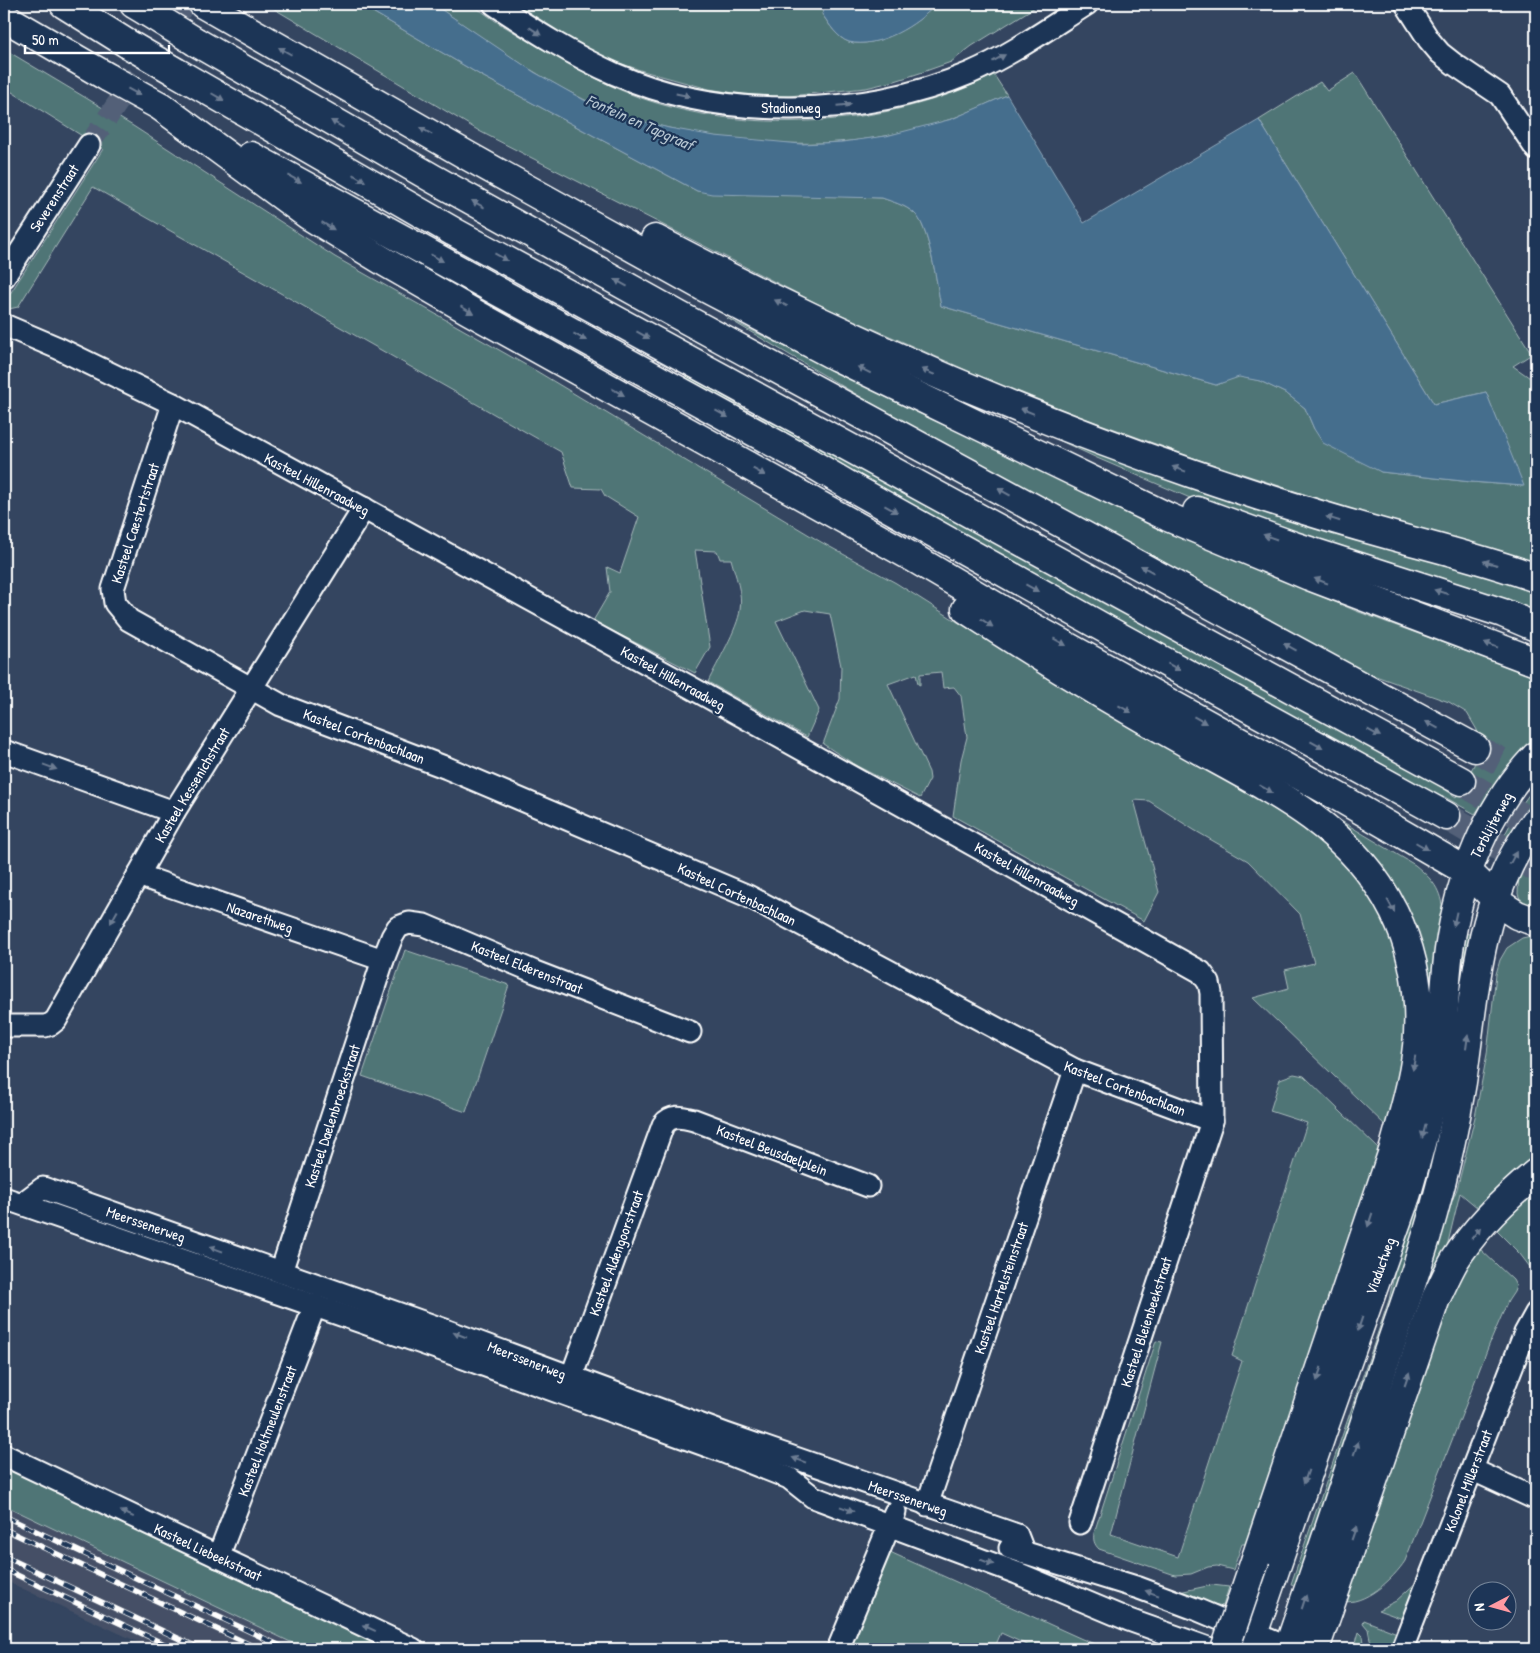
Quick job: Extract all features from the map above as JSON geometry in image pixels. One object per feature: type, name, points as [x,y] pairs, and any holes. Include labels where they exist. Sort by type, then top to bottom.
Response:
[{"type":"main road","points":[[64,4],[128,44],[454,232],[1462,781]]},
{"type":"main road","points":[[142,8],[196,42],[407,164],[678,315],[1475,748]]},
{"type":"main road","points":[[210,8],[468,156],[708,290],[837,358],[1168,517],[1266,559],[1536,662]]},
{"type":"main road","points":[[4,17],[109,78],[809,462],[1110,632],[1446,816]]},
{"type":"main road","points":[[160,106],[308,214],[385,262],[470,312],[560,360],[912,557],[1014,617],[1302,777],[1468,872],[1508,910],[1536,922]]},
{"type":"main road","points":[[468,156],[529,173],[712,269],[862,342],[973,391],[1200,476],[1364,528],[1502,566],[1536,578]]},
{"type":"main road","points":[[1050,460],[1294,546],[1503,613],[1536,627]]},
{"type":"main road","points":[[912,557],[940,591],[1001,632],[1110,700],[1239,773],[1312,818],[1337,839],[1369,872],[1393,909],[1412,959],[1418,1008],[1418,1035],[1408,1096],[1385,1175],[1225,1649]]},
{"type":"main road","name":"Terblijterweg","points":[[1468,872],[1478,845],[1495,812],[1513,784],[1536,756]]},
{"type":"main road","points":[[1296,1649],[1433,1215],[1462,1084],[1477,965],[1486,923],[1494,898],[1520,845],[1536,821]]},
{"type":"main road","name":"Viaductweg","points":[[1251,1641],[1417,1160],[1438,1066],[1454,924],[1468,872]]},
{"type":"main road","points":[[1296,1649],[1338,1579],[1436,1298],[1456,1260],[1474,1234],[1506,1200],[1536,1173]]},
{"type":"street","name":"Stadionweg","points":[[494,4],[552,42],[587,61],[631,80],[669,92],[708,101],[749,106],[794,108],[828,107],[872,102],[946,82],[970,73],[1011,52],[1087,4]]},
{"type":"street","points":[[1406,4],[1429,40],[1440,53],[1500,95],[1536,149]]},
{"type":"street","name":"Severenstraat","points":[[4,276],[89,145]]},
{"type":"street","name":"Kasteel Hillenraadweg","points":[[4,324],[173,404],[692,688],[1201,972],[1209,983],[1211,993],[1212,1121]]},
{"type":"street","name":"Kasteel Caestertstraat","points":[[173,404],[113,589],[114,603],[129,620],[251,688]]},
{"type":"street","name":"Kasteel Kessenichstraat","points":[[4,1026],[45,1026],[56,1020],[174,812],[364,508]]},
{"type":"street","name":"Kasteel Cortenbachlaan","points":[[251,688],[281,705],[447,768],[748,896],[1075,1070],[1212,1121]]},
{"type":"street","points":[[4,751],[174,812]]},
{"type":"street","name":"Nazarethweg","points":[[138,875],[383,960]]},
{"type":"street","name":"Kasteel Elderenstraat","points":[[383,960],[398,927],[409,923],[424,925],[535,972],[690,1032]]},
{"type":"street","name":"Kasteel Daelenbroeckstraat","points":[[281,1272],[383,960]]},
{"type":"street","name":"Kasteel Hartelsteinstraat","points":[[927,1505],[1075,1070]]},
{"type":"street","name":"Kasteel Beusdaelplein","points":[[674,1117],[694,1120],[868,1186]]},
{"type":"street","name":"Kasteel Aldengoorstraat","points":[[568,1386],[663,1125],[667,1120],[674,1117]]},
{"type":"street","name":"Kasteel Bleienbeekstraat","points":[[1080,1523],[1212,1121]]},
{"type":"street","name":"Meerssenerweg","points":[[13,1200],[43,1188],[445,1330],[568,1386],[730,1454],[789,1478],[817,1481],[1016,1573],[1129,1620],[1211,1649]]},
{"type":"street","name":"Meerssenerweg","points":[[13,1200],[315,1305],[568,1386],[651,1405],[726,1434],[1017,1535],[1024,1553]]},
{"type":"street","name":"Kasteel Holtmeulenstraat","points":[[218,1557],[315,1305]]},
{"type":"street","name":"Kolonel Millerstraat","points":[[1402,1649],[1525,1333],[1536,1313]]},
{"type":"street","name":"Kasteel Liebeekstraat","points":[[4,1455],[413,1649]]},
{"type":"street","points":[[1473,1470],[1536,1499]]},
{"type":"street","points":[[838,1649],[893,1517]]},
{"type":"street","name":"Meerssenerweg","points":[[893,1517],[1024,1553],[1139,1588],[1251,1641],[1296,1649]]},
{"type":"shaded area","points":[[4,1505],[305,1649],[153,1649],[4,1580]]},
{"type":"green space","points":[[463,3],[471,5],[555,56],[601,81],[628,93],[689,111],[733,118],[778,121],[823,120],[868,115],[912,105],[955,92],[994,75],[1007,95],[951,119],[919,129],[855,140],[824,143],[760,142],[694,133],[637,120],[609,111],[583,99],[525,66],[433,4]]},
{"type":"green space","points":[[266,4],[359,4],[482,76],[697,191],[882,198],[903,206],[914,213],[924,229],[932,256],[941,306],[1216,385],[1239,376],[1260,381],[1287,394],[1305,408],[1314,429],[1381,472],[1523,486],[1486,392],[1434,404],[1259,120],[1320,82],[1327,91],[1355,73],[1532,354],[1513,366],[1536,382],[1536,562],[1368,515],[1194,458],[1079,416],[975,374],[820,305],[481,132]]},
{"type":"green space","points":[[511,4],[827,4],[822,14],[834,30],[849,42],[860,43],[872,42],[897,33],[929,12],[936,4],[1040,4],[972,46],[951,62],[895,81],[866,88],[789,96],[753,96],[709,89],[643,71],[602,57],[556,33]]},
{"type":"green space","points":[[4,49],[133,126],[335,257],[538,372],[821,542],[896,583],[956,621],[1217,774],[1301,826],[1323,842],[1353,872],[1384,918],[1403,979],[1406,1040],[1397,1090],[1386,1126],[1253,998],[1289,988],[1285,970],[1314,963],[1300,914],[1248,861],[1149,801],[1134,800],[1159,892],[1144,921],[953,816],[961,760],[967,737],[961,696],[954,687],[943,688],[941,672],[920,674],[920,685],[918,684],[916,674],[888,684],[929,772],[930,779],[920,798],[857,766],[823,744],[840,699],[841,666],[830,614],[805,610],[776,621],[819,710],[807,737],[708,682],[727,646],[741,604],[731,559],[720,559],[717,551],[695,550],[710,647],[695,673],[593,621],[610,592],[607,567],[620,573],[639,517],[605,496],[601,489],[573,488],[561,452],[93,187],[18,307],[9,309],[6,307],[6,300],[103,149],[4,87]]},
{"type":"green space","points":[[727,318],[918,413],[1216,551],[1356,611],[1536,677],[1536,738],[1503,774],[1475,814],[1443,796],[1441,801],[684,382],[688,375],[755,415],[782,427],[919,501],[1440,786],[1456,797],[1474,765],[1478,748],[1477,730],[1467,713],[1449,702],[1370,674],[1340,659],[910,426]]},
{"type":"green space","points":[[956,392],[1536,588],[1536,614],[1211,507],[1097,458]]},
{"type":"green space","points":[[1536,785],[1536,797],[1513,831],[1502,840],[1517,811]]},
{"type":"green space","points":[[1311,803],[1415,865],[1427,875],[1438,891],[1443,913],[1431,1024],[1421,963]]},
{"type":"green space","points":[[1536,842],[1536,910],[1521,901],[1518,894],[1519,870]]},
{"type":"green space","points":[[1464,933],[1474,935],[1435,1170],[1299,1586],[1291,1584],[1389,1300]]},
{"type":"green space","points":[[1536,935],[1536,1155],[1478,1208],[1460,1193],[1444,1259],[1396,1371],[1443,1222],[1457,1189],[1475,1117],[1487,1054],[1496,974],[1500,960],[1507,948],[1522,938]]},
{"type":"green space","points":[[405,950],[509,985],[466,1112],[362,1076]]},
{"type":"green space","points":[[1294,1074],[1304,1076],[1379,1149],[1247,1544],[1242,1544],[1233,1570],[1217,1566],[1208,1567],[1191,1574],[1175,1575],[1099,1549],[1094,1542],[1094,1533],[1156,1341],[1162,1342],[1111,1534],[1178,1557],[1242,1361],[1232,1356],[1307,1123],[1270,1111],[1280,1079]]},
{"type":"green space","points":[[1536,1182],[1536,1275],[1520,1254],[1493,1227]]},
{"type":"green space","points":[[1480,1249],[1513,1280],[1516,1286],[1514,1292],[1508,1301],[1489,1345],[1405,1561],[1378,1590],[1359,1600],[1341,1601],[1453,1286]]},
{"type":"green space","points":[[4,1465],[396,1649],[305,1649],[4,1505]]},
{"type":"green space","points":[[890,1552],[1107,1649],[1036,1649],[1001,1633],[994,1649],[848,1649]]},
{"type":"green space","points":[[1419,1580],[1403,1619],[1378,1610],[1396,1601]]},
{"type":"green space","points":[[1212,1585],[1229,1587],[1223,1606],[1199,1601],[1179,1592]]},
{"type":"green space","points":[[1364,1620],[1397,1633],[1392,1649],[1372,1649],[1368,1629],[1363,1623]]},
{"type":"green space","points":[[1359,1632],[1363,1636],[1365,1649],[1354,1649]]},
{"type":"water","name":"Fontein en Tapgraaf","points":[[359,4],[433,4],[534,72],[584,100],[630,118],[669,128],[715,136],[801,144],[843,142],[886,136],[952,119],[1007,95],[1084,223],[1259,120],[1434,404],[1486,392],[1524,486],[1381,472],[1323,443],[1314,429],[1305,408],[1287,394],[1260,381],[1239,377],[1216,385],[941,306],[932,256],[924,229],[914,213],[903,206],[882,198],[712,194],[697,191],[482,76]]},
{"type":"water","points":[[827,4],[936,4],[919,20],[897,34],[885,39],[860,43],[845,40],[834,30],[822,14]]},
{"type":"tunnel","points":[[89,145],[185,4]]},
{"type":"tunnel","points":[[1475,748],[1536,780]]},
{"type":"tunnel","points":[[1461,781],[1536,825]]},
{"type":"tunnel","points":[[1446,816],[1536,868]]},
{"type":"railway","points":[[4,1516],[287,1649]]},
{"type":"railway","points":[[4,1529],[259,1649]]},
{"type":"railway","points":[[4,1556],[201,1649]]},
{"type":"railway","points":[[4,1569],[175,1649]]}]
